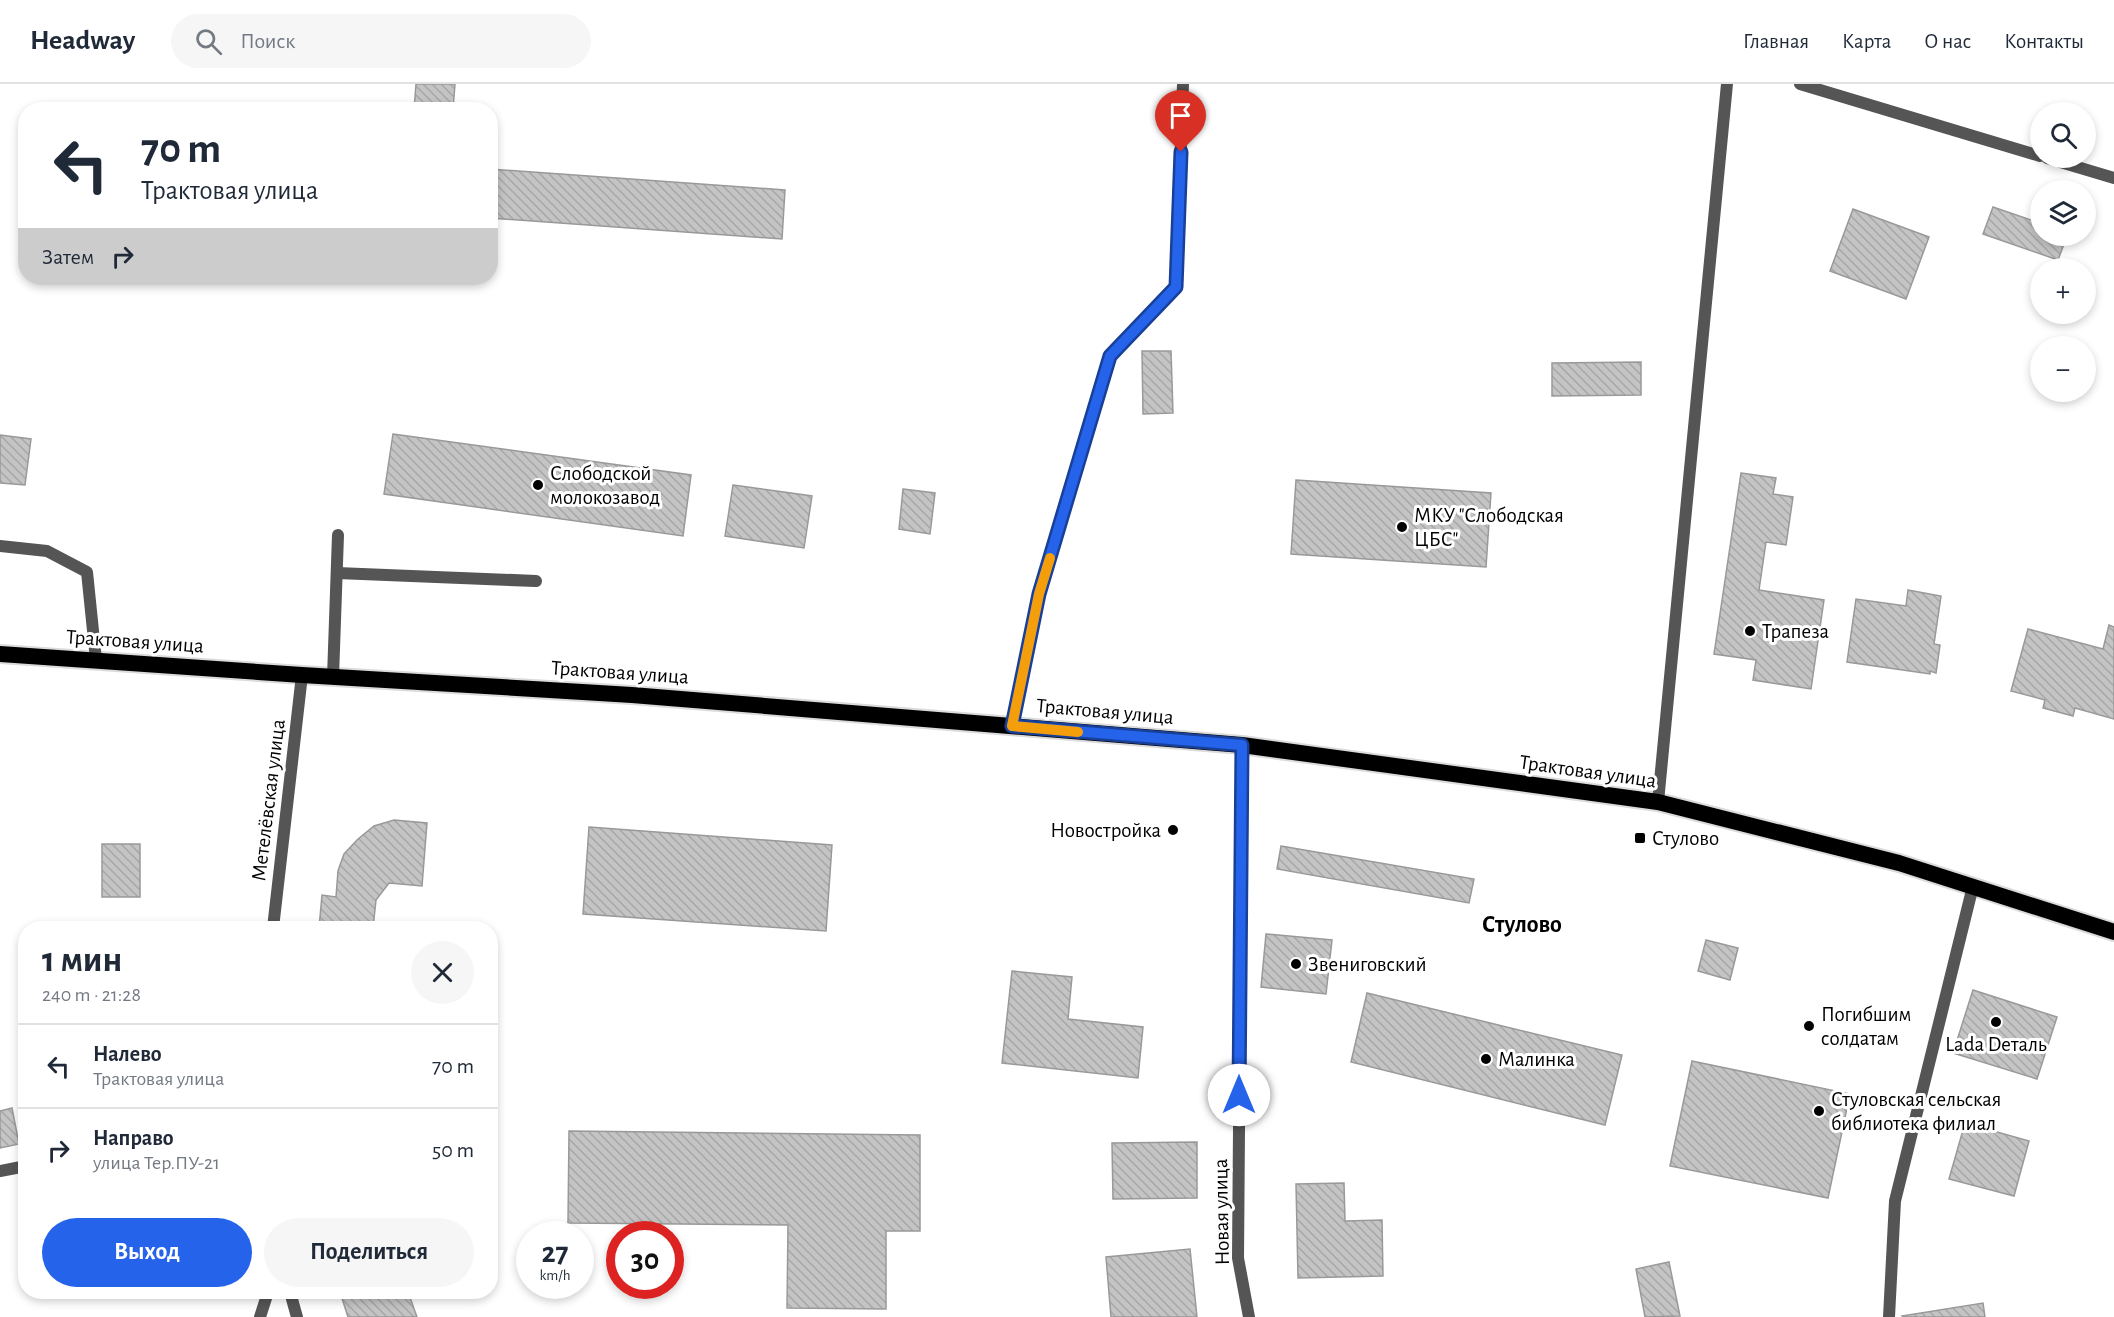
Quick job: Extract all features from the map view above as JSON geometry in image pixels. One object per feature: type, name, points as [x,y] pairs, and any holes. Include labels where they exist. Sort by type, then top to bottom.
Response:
[{"type":"highway","name":"Трактовая улица","points":[[0,654],[632,695],[1242,745],[1658,802],[1899,863],[2114,932]]},
{"type":"street","points":[[1012,726],[1039,594],[1110,356],[1176,287],[1183,84]]},
{"type":"street","points":[[1658,802],[1727,84]]},
{"type":"street","points":[[1800,84],[2030,153]]},
{"type":"street","points":[[2080,168],[2114,178]]},
{"type":"street","points":[[333,677],[338,535]]},
{"type":"street","points":[[0,546],[47,551],[87,572],[96,660]]},
{"type":"street","points":[[337,573],[536,581]]},
{"type":"street","name":"Метелёвская улица","points":[[274,921],[302,675]]},
{"type":"street","name":"Новая улица","points":[[1242,745],[1238,1258],[1249,1317]]},
{"type":"street","points":[[1889,1317],[1896,1202],[1973,886]]},
{"type":"street","points":[[0,1171],[18,1168]]},
{"type":"street","points":[[260,1317],[266,1299]]},
{"type":"street","points":[[292,1299],[297,1317]]},
{"type":"building","points":[[416,84],[455,84],[454,102],[415,102]]},
{"type":"building","points":[[498,170],[785,190],[782,239],[498,219]]},
{"type":"building","points":[[1993,207],[2030,220],[2030,246],[2063,246],[2059,258],[2052,258],[1983,234]]},
{"type":"building","points":[[1853,209],[1929,237],[1906,299],[1830,271]]},
{"type":"building","points":[[1142,351],[1171,351],[1173,413],[1143,414]]},
{"type":"building","points":[[1641,362],[1641,395],[1552,396],[1552,363]]},
{"type":"building","name":"Слободской молокозавод","points":[[393,434],[691,475],[683,536],[384,494]]},
{"type":"building","points":[[0,435],[31,439],[25,485],[0,483]]},
{"type":"building","points":[[1741,473],[1776,478],[1773,494],[1793,497],[1786,545],[1766,542],[1759,590],[1824,600],[1811,689],[1753,680],[1756,660],[1714,654]]},
{"type":"building","points":[[1296,480],[1491,493],[1486,567],[1291,554]]},
{"type":"building","points":[[733,485],[812,496],[804,548],[725,536]]},
{"type":"building","points":[[903,489],[935,493],[930,534],[899,529]]},
{"type":"building","points":[[1908,590],[1941,596],[1934,644],[1940,645],[1936,673],[1847,662],[1856,599],[1906,606]]},
{"type":"building","points":[[2109,625],[2114,627],[2114,719],[2075,708],[2073,716],[2043,708],[2045,700],[2011,691],[2028,629],[2103,649]]},
{"type":"building","points":[[394,820],[427,823],[422,886],[389,883],[376,900],[374,921],[320,921],[322,895],[336,897],[338,871],[344,854],[374,826]]},
{"type":"building","points":[[589,827],[832,845],[826,931],[583,914]]},
{"type":"building","points":[[102,844],[140,844],[140,897],[102,897]]},
{"type":"building","points":[[1281,846],[1474,879],[1469,903],[1277,869]]},
{"type":"building","name":"Звениговский","points":[[1266,934],[1332,940],[1326,994],[1261,987]]},
{"type":"building","points":[[1706,940],[1738,948],[1730,980],[1698,971]]},
{"type":"building","points":[[1012,971],[1072,977],[1068,1019],[1143,1027],[1138,1078],[1002,1063]]},
{"type":"building","points":[[1973,990],[2057,1017],[2037,1079],[1953,1053]]},
{"type":"building","name":"Малинка","points":[[1367,993],[1622,1055],[1605,1125],[1351,1062]]},
{"type":"building","points":[[1692,1061],[1850,1094],[1828,1198],[1670,1166]]},
{"type":"building","points":[[12,1108],[18,1144],[0,1148],[0,1111]]},
{"type":"building","points":[[1965,1123],[2029,1141],[2014,1196],[1949,1179]]},
{"type":"building","points":[[569,1131],[920,1135],[920,1231],[886,1231],[886,1309],[787,1308],[788,1225],[684,1224],[684,1221],[606,1221],[606,1223],[568,1221]]},
{"type":"building","points":[[1197,1142],[1197,1198],[1113,1199],[1112,1143]]},
{"type":"building","points":[[1344,1183],[1345,1221],[1382,1220],[1383,1276],[1298,1278],[1296,1184]]},
{"type":"building","points":[[1190,1249],[1197,1317],[1111,1317],[1106,1257]]},
{"type":"building","points":[[1669,1262],[1680,1316],[1645,1317],[1636,1269]]},
{"type":"building","points":[[342,1299],[411,1299],[417,1317],[348,1317]]},
{"type":"building","points":[[1983,1303],[1985,1317],[1902,1316]]},
{"type":"slow traffic","points":[[1050,558],[1039,594],[1012,726],[1078,732]]},
{"type":"place","name":"Слободской молокозавод","points":[[538,485]]},
{"type":"place","name":"МКУ \"Слободская ЦБС\"","points":[[1402,527]]},
{"type":"place","name":"Трапеза","points":[[1750,631]]},
{"type":"place","name":"Новостройка","points":[[1173,830]]},
{"type":"place","name":"Стулово","points":[[1640,838]]},
{"type":"place","name":"Звениговский","points":[[1296,964]]},
{"type":"place","name":"Lada Dеталь","points":[[1996,1022]]},
{"type":"place","name":"Погибшим солдатам","points":[[1809,1026]]},
{"type":"place","name":"Малинка","points":[[1486,1059]]},
{"type":"place","name":"Стуловская сельская библиотека филиал","points":[[1819,1111]]},
{"type":"district","name":"Стулово","points":[[1522,924]]},
{"type":"route","points":[[1181,152],[1176,287],[1110,356],[1039,594],[1012,726],[1242,745],[1239,1095]]}]
